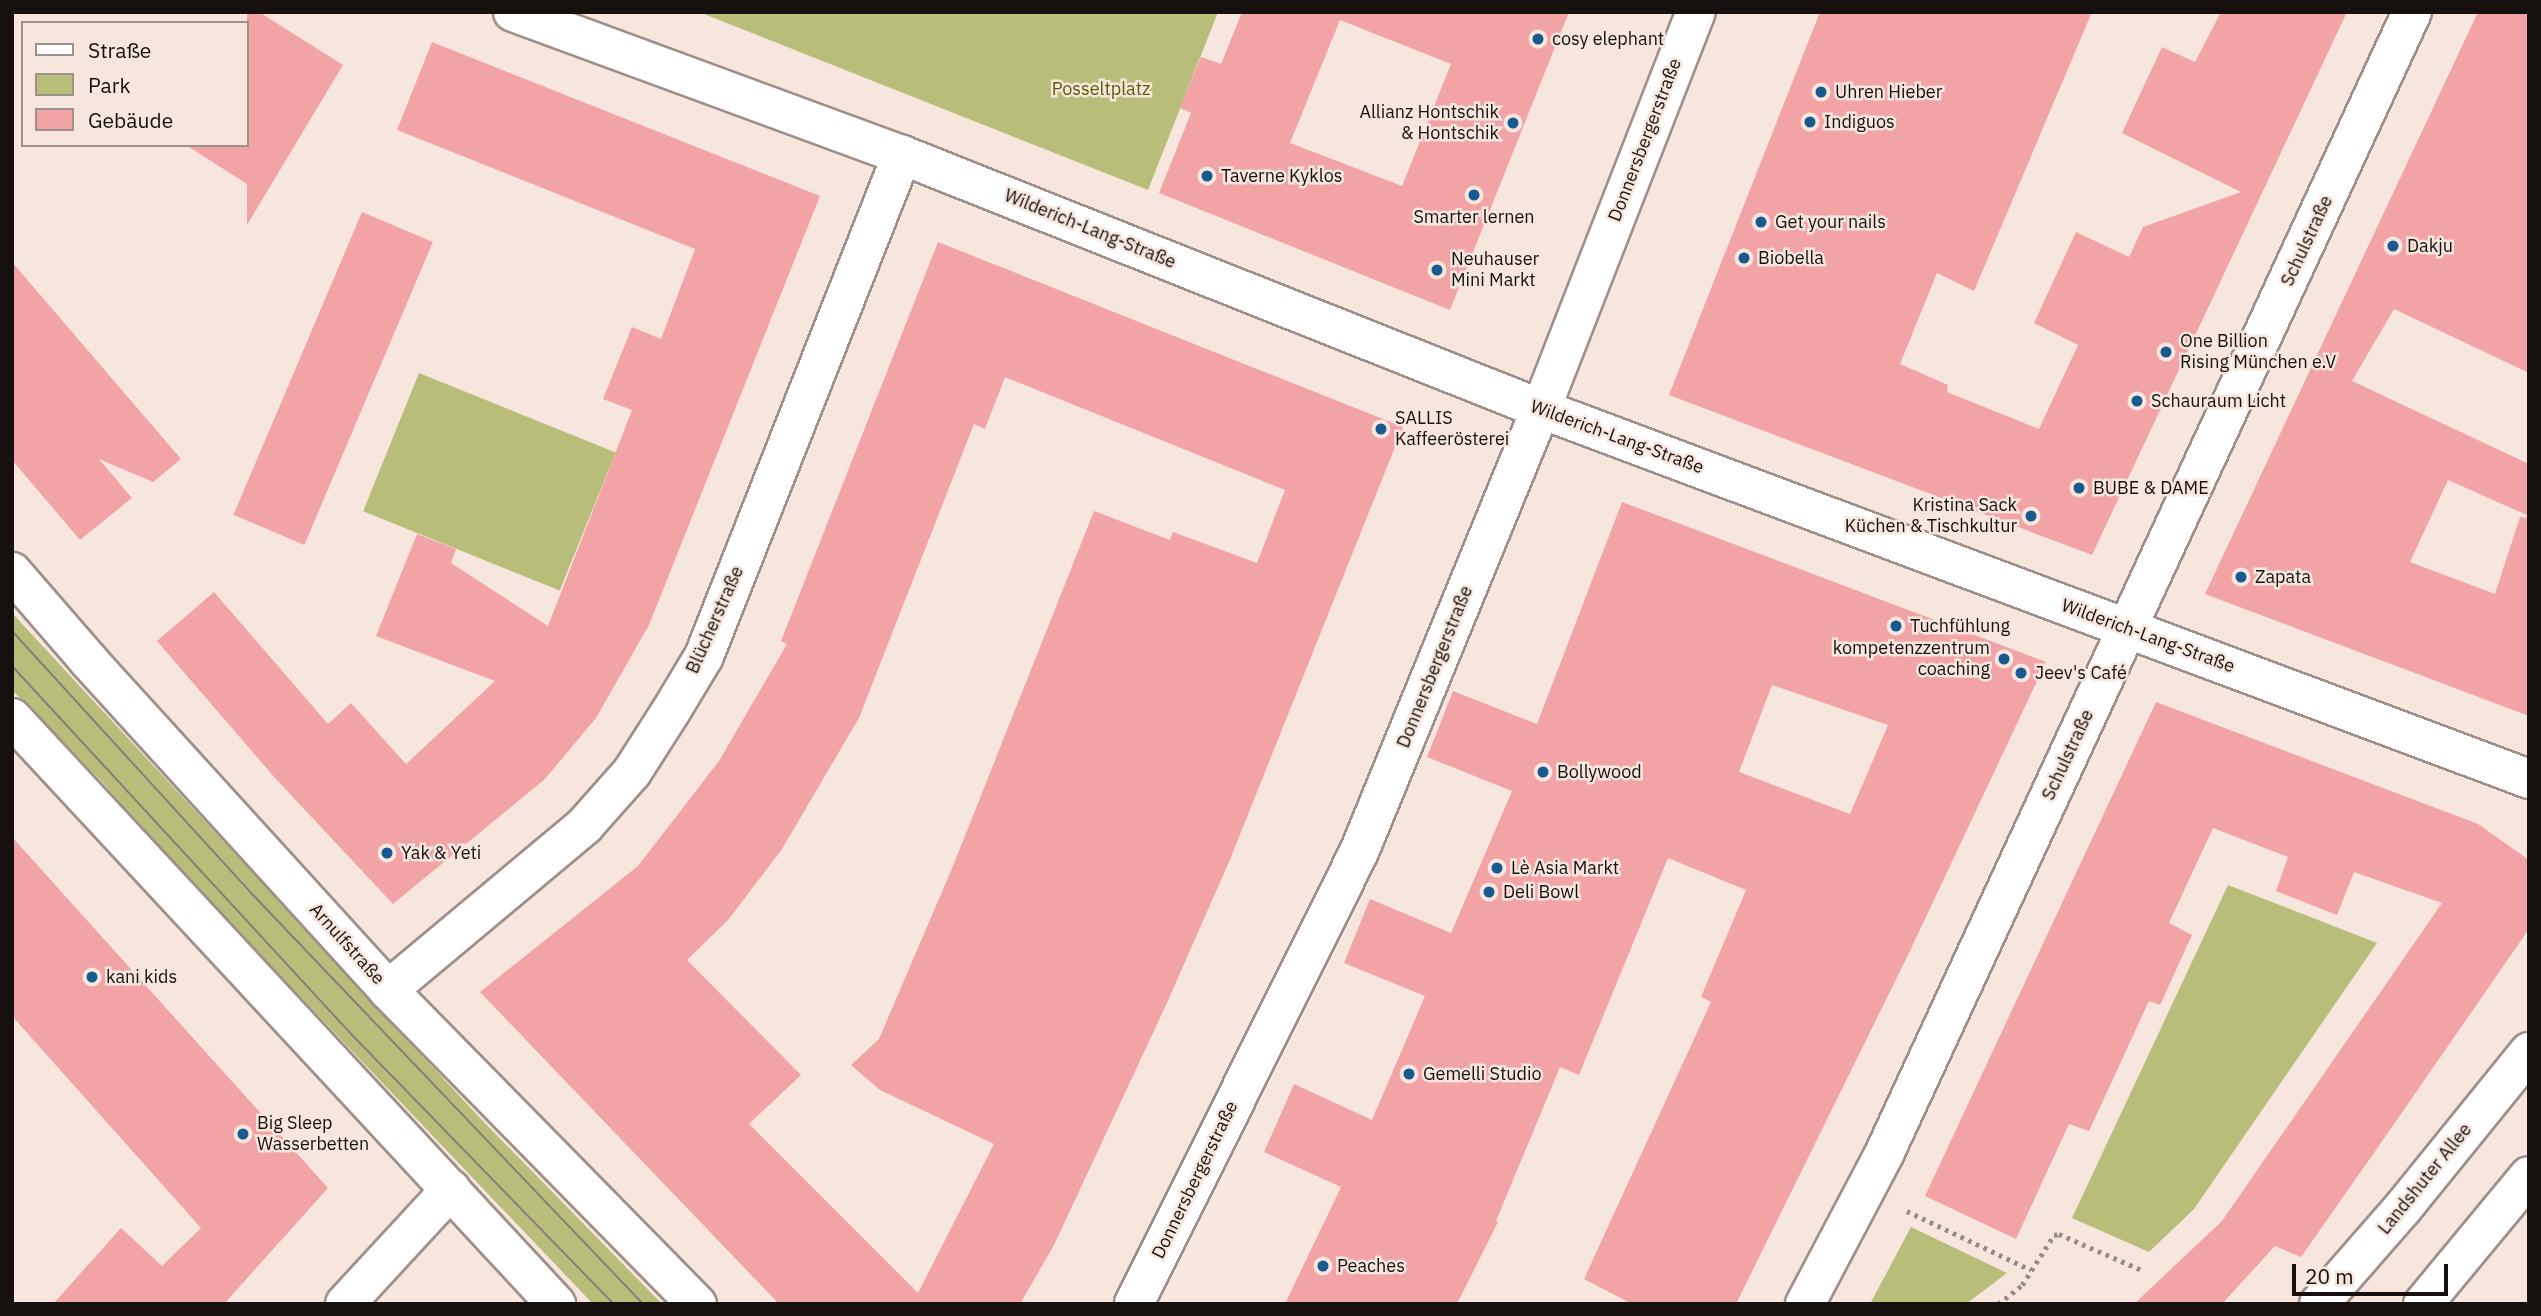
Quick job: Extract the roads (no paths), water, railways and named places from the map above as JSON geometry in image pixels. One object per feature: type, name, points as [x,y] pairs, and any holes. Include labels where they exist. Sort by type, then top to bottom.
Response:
[{"type":"main road","name":"Wilderich-Lang-Straße","points":[[513,12],[902,155],[1541,409],[2529,779]]},
{"type":"main road","name":"Donnersbergerstraße","points":[[1134,1304],[1359,852],[1541,409],[1696,12]]},
{"type":"main road","name":"Schulstraße","points":[[1805,1304],[1885,1153],[2413,12]]},
{"type":"main road","name":"Blücherstraße","points":[[388,990],[585,825],[632,772],[671,711],[704,656],[902,155]]},
{"type":"main road","name":"Arnulfstraße","points":[[12,572],[388,990],[696,1304]]},
{"type":"main road","points":[[12,718],[556,1304]]},
{"type":"main road","name":"Landshuter Allee","points":[[2319,1304],[2402,1209],[2529,1052]]},
{"type":"main road","points":[[2423,1304],[2529,1176]]},
{"type":"main road","points":[[345,1304],[451,1189]]},
{"type":"tram line","points":[[12,631],[253,895],[643,1304]]},
{"type":"tram line","points":[[12,666],[354,1037],[614,1304]]},
{"type":"place","name":"cosy elephant","points":[[1538,39]]},
{"type":"place","name":"Uhren Hieber","points":[[1821,92]]},
{"type":"place","name":"Indiguos","points":[[1810,122]]},
{"type":"place","name":"Allianz Hontschik & Hontschik","points":[[1513,123]]},
{"type":"place","name":"Taverne Kyklos","points":[[1207,176]]},
{"type":"place","name":"Smarter lernen","points":[[1474,195]]},
{"type":"place","name":"Get your nails","points":[[1761,222]]},
{"type":"place","name":"Dakju","points":[[2393,246]]},
{"type":"place","name":"Biobella","points":[[1744,258]]},
{"type":"place","name":"Neuhauser Mini Markt","points":[[1437,270]]},
{"type":"place","name":"One Billion Rising München e.V","points":[[2166,352]]},
{"type":"place","name":"Schauraum Licht","points":[[2137,401]]},
{"type":"place","name":"SALLIS Kaffeerösterei","points":[[1381,429]]},
{"type":"place","name":"BUBE & DAME","points":[[2079,488]]},
{"type":"place","name":"Kristina Sack Küchen & Tischkultur","points":[[2031,516]]},
{"type":"place","name":"Zapata","points":[[2241,577]]},
{"type":"place","name":"Tuchfühlung","points":[[1896,626]]},
{"type":"place","name":"kompetenzzentrum coaching","points":[[2004,659]]},
{"type":"place","name":"Jeev's Café","points":[[2021,673]]},
{"type":"place","name":"Bollywood","points":[[1543,772]]},
{"type":"place","name":"Yak & Yeti","points":[[387,853]]},
{"type":"place","name":"Lè Asia Markt","points":[[1497,868]]},
{"type":"place","name":"Deli Bowl","points":[[1489,892]]},
{"type":"place","name":"kani kids","points":[[92,977]]},
{"type":"place","name":"Gemelli Studio","points":[[1409,1074]]},
{"type":"place","name":"Big Sleep Wasserbetten","points":[[243,1134]]},
{"type":"place","name":"Peaches","points":[[1323,1266]]},
{"type":"park label","name":"Posseltplatz","points":[[1101,89]]}]
